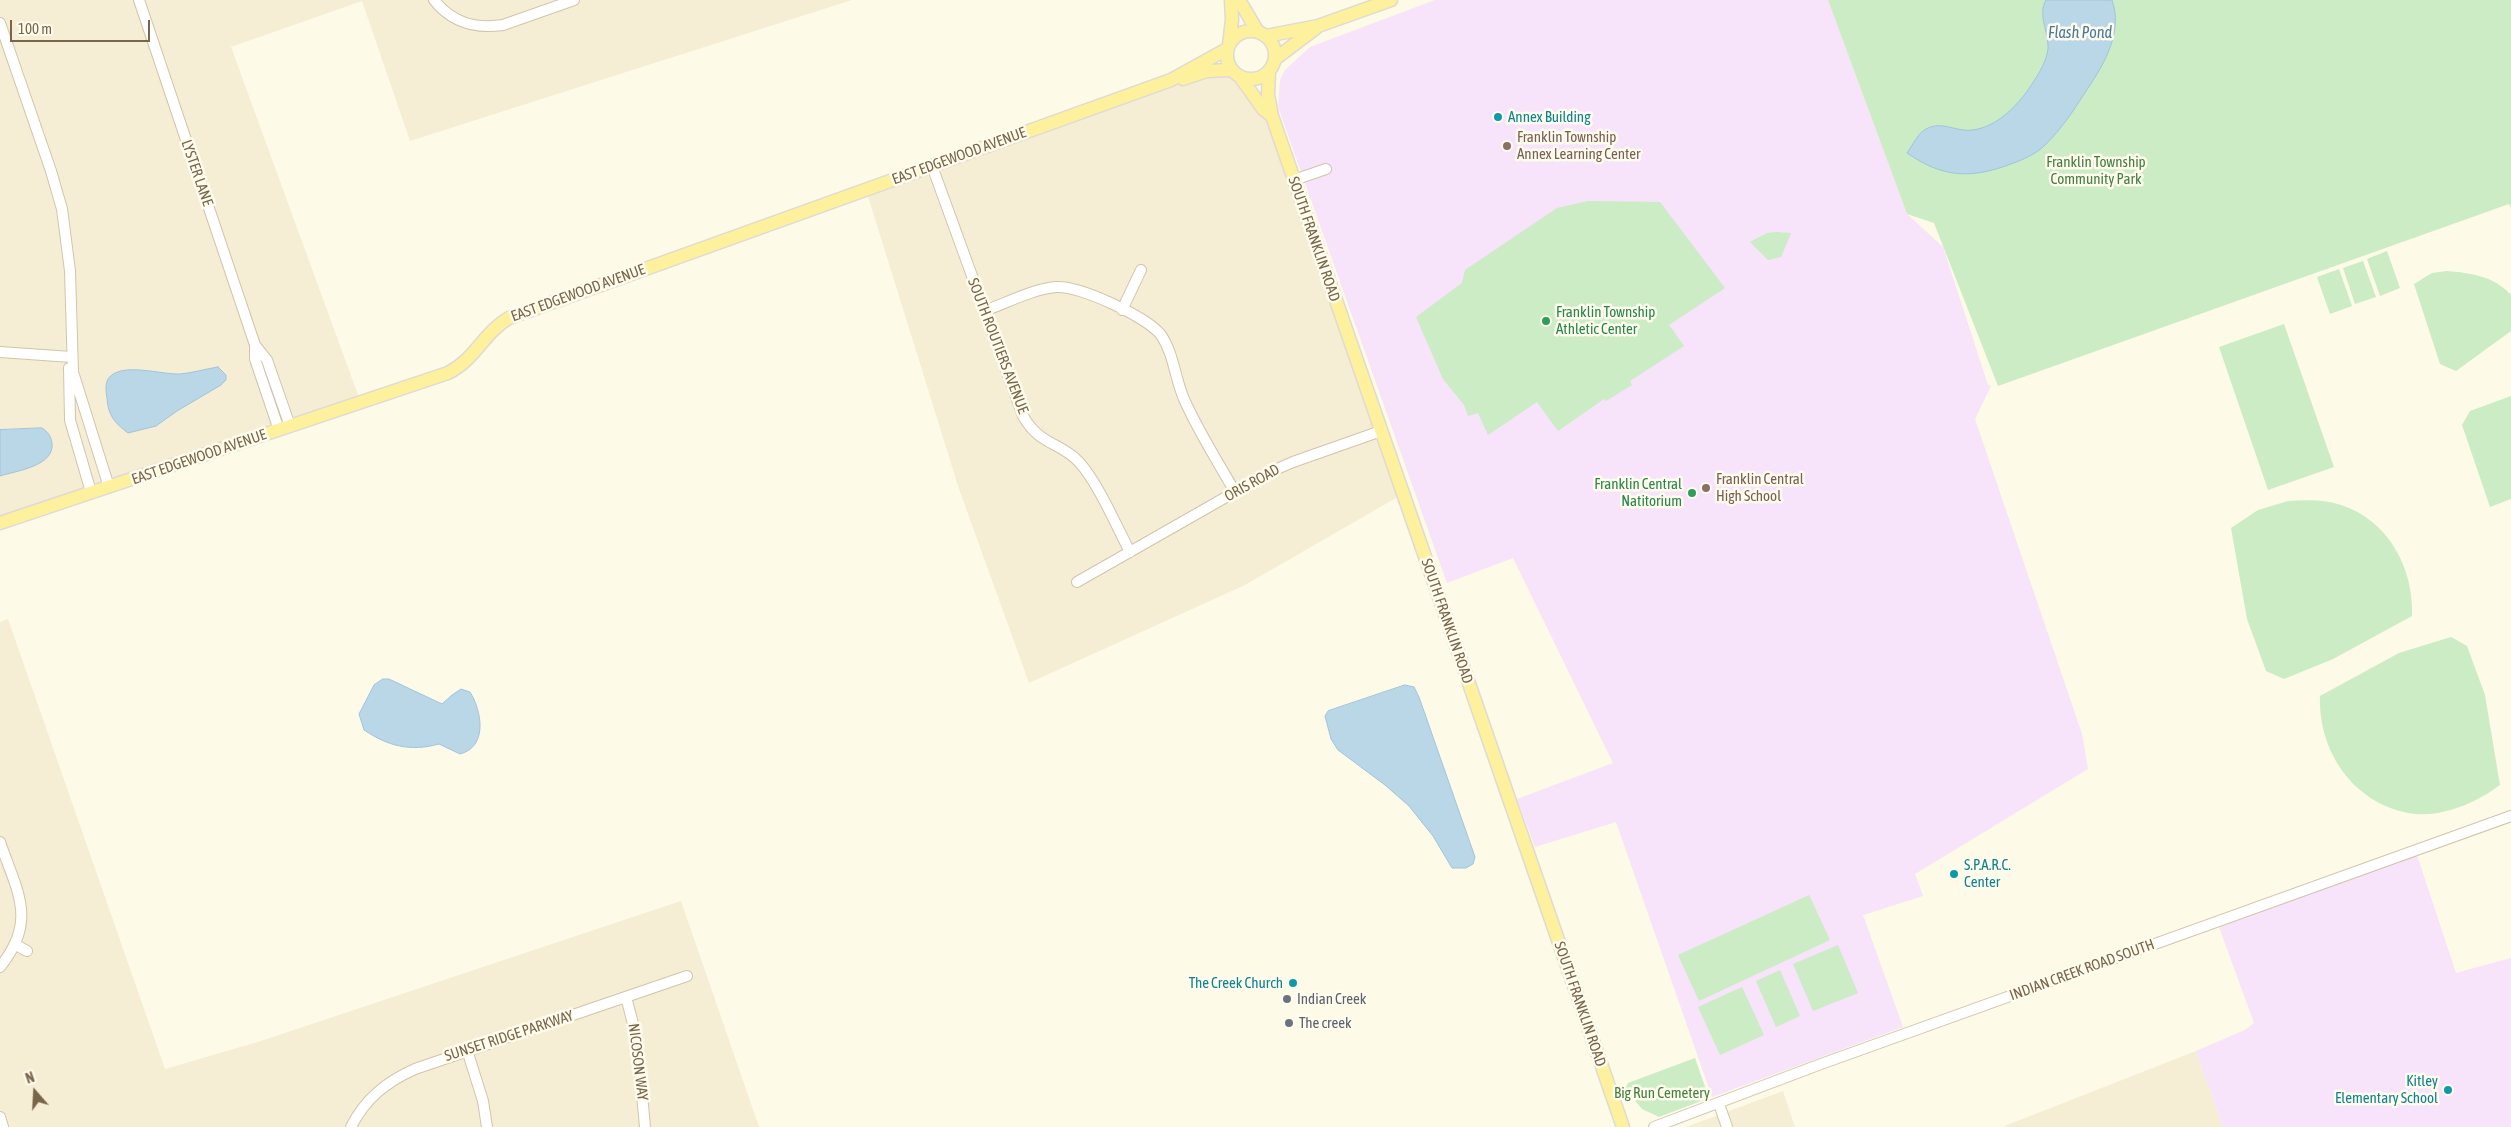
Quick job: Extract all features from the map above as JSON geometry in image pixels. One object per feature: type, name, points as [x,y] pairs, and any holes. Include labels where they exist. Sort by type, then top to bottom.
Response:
[{"type":"main road","points":[[1231,0],[1232,20],[1227,62],[1236,74]]},
{"type":"main road","points":[[1239,0],[1262,34],[1274,46],[1272,65]]},
{"type":"main road","points":[[1170,80],[1228,47],[1241,33],[1262,34],[1318,26],[1391,0]]},
{"type":"main road","points":[[1170,80],[1182,79],[1207,71],[1236,74],[1254,79],[1318,26]]},
{"type":"main road","name":"SOUTH FRANKLIN ROAD","points":[[1272,65],[1268,95],[1272,116],[1623,1127]]},
{"type":"main road","name":"SOUTH FRANKLIN ROAD","points":[[1236,74],[1263,109],[1272,116]]},
{"type":"main road","name":"EAST EDGEWOOD AVENUE","points":[[0,523],[448,374],[469,360],[498,326],[516,315],[1170,80]]},
{"type":"street","points":[[434,0],[447,13],[466,24],[478,27],[503,25],[574,0]]},
{"type":"street","name":"LYSTER LANE","points":[[143,1],[255,346],[255,359],[284,428]]},
{"type":"street","points":[[0,23],[62,208],[70,270],[72,357],[78,393],[109,487]]},
{"type":"street","name":"SOUTH ROUTIERS AVENUE","points":[[932,166],[1025,420],[1044,440],[1067,452],[1084,467],[1130,552]]},
{"type":"street","points":[[1294,180],[1326,169]]},
{"type":"street","points":[[1122,310],[1141,270]]},
{"type":"street","points":[[984,311],[1056,287],[1079,290],[1150,325],[1162,337],[1168,349],[1184,400],[1235,492]]},
{"type":"street","points":[[0,352],[72,357]]},
{"type":"street","points":[[72,357],[67,377],[70,420],[92,492]]},
{"type":"street","name":"ORIS ROAD","points":[[1077,582],[1235,492],[1293,462],[1381,431]]},
{"type":"street","name":"INDIAN CREEK ROAD SOUTH","points":[[1654,1127],[1719,1104],[1830,1060],[2511,816]]},
{"type":"street","points":[[0,842],[22,910],[22,922],[16,945],[0,967]]},
{"type":"street","points":[[16,945],[27,951]]},
{"type":"street","name":"SUNSET RIDGE PARKWAY","points":[[351,1127],[365,1104],[383,1086],[423,1065],[687,976]]},
{"type":"street","name":"NICOSON WAY","points":[[626,997],[638,1039],[645,1127]]},
{"type":"street","points":[[467,1050],[483,1101],[487,1127]]},
{"type":"street","points":[[1719,1104],[1727,1127]]},
{"type":"street","points":[[0,1117],[4,1127]]},
{"type":"shaded area","points":[[0,0],[852,0],[410,141],[362,1],[231,47],[361,403],[0,523]]},
{"type":"shaded area","name":"Franklin Central High School","points":[[1435,0],[1828,0],[1907,214],[1943,247],[1988,385],[1991,386],[1975,419],[2082,734],[2088,769],[1915,874],[1923,896],[1863,915],[1903,1027],[1712,1097],[1616,822],[1535,847],[1517,799],[1613,763],[1513,558],[1447,583],[1278,107],[1280,80],[1285,70],[1310,47]]},
{"type":"shaded area","points":[[1234,73],[1263,109],[1403,494],[1245,585],[1029,683],[959,489],[866,190],[1171,80]]},
{"type":"shaded area","points":[[8,619],[165,1069],[261,1041],[681,901],[759,1127],[0,1127],[0,622]]},
{"type":"shaded area","points":[[2417,855],[2456,973],[2511,958],[2511,1127],[2223,1127],[2196,1051],[2245,1030],[2254,1023],[2219,927]]},
{"type":"shaded area","points":[[2196,1051],[2223,1127],[2002,1127]]},
{"type":"shaded area","points":[[1783,1091],[1795,1127],[1686,1127]]},
{"type":"green space","name":"Franklin Township Community Park","points":[[1828,0],[2511,0],[2511,208],[2509,204],[1998,386],[1934,223],[1907,214]]},
{"type":"green space","name":"Franklin Township Athletic Center","points":[[1588,201],[1660,202],[1725,288],[1669,325],[1684,346],[1630,381],[1632,385],[1606,401],[1604,399],[1558,431],[1537,402],[1488,435],[1478,413],[1468,416],[1464,405],[1443,379],[1416,317],[1462,283],[1465,270],[1557,208]]},
{"type":"green space","points":[[1767,233],[1791,233],[1781,257],[1768,260],[1750,242]]},
{"type":"green space","points":[[2387,251],[2400,288],[2380,296],[2367,259]]},
{"type":"green space","points":[[2363,261],[2376,297],[2355,304],[2343,268]]},
{"type":"green space","points":[[2339,269],[2352,306],[2330,314],[2317,277]]},
{"type":"green space","points":[[2447,271],[2473,274],[2490,280],[2511,295],[2511,331],[2456,371],[2440,364],[2414,284],[2432,273]]},
{"type":"green space","points":[[2284,324],[2334,467],[2268,490],[2219,347]]},
{"type":"green space","points":[[2511,396],[2511,499],[2490,507],[2462,425],[2470,411]]},
{"type":"green space","points":[[2315,500],[2341,505],[2358,512],[2385,534],[2403,564],[2411,598],[2412,616],[2333,659],[2284,679],[2266,671],[2247,619],[2231,528],[2258,510],[2288,501]]},
{"type":"green space","points":[[2451,637],[2467,646],[2485,695],[2500,785],[2480,798],[2445,812],[2432,814],[2408,813],[2388,807],[2370,798],[2342,771],[2332,754],[2325,736],[2320,696],[2399,653]]},
{"type":"green space","points":[[1809,895],[1830,940],[1699,1001],[1678,955]]},
{"type":"green space","points":[[1838,945],[1858,993],[1813,1011],[1793,964]]},
{"type":"green space","points":[[1780,970],[1800,1016],[1776,1027],[1756,981]]},
{"type":"green space","points":[[1742,987],[1764,1035],[1720,1055],[1698,1007]]},
{"type":"green space","name":"Big Run Cemetery","points":[[1695,1058],[1709,1098],[1659,1117],[1642,1109],[1625,1089],[1628,1083]]},
{"type":"water","name":"Flash Pond","points":[[2046,0],[2112,0],[2115,12],[2114,35],[2106,57],[2073,111],[2051,139],[2037,152],[2020,161],[1997,169],[1970,174],[1958,174],[1933,167],[1907,153],[1918,136],[1926,129],[1935,126],[1963,130],[1982,128],[2000,119],[2015,106],[2037,76],[2047,55],[2048,43],[2043,18]]},
{"type":"water","points":[[218,367],[226,375],[226,380],[221,385],[156,426],[128,433],[116,422],[111,414],[106,386],[108,379],[114,374],[122,371],[142,370],[180,374]]},
{"type":"water","points":[[42,428],[49,434],[52,443],[51,451],[47,457],[33,466],[0,476],[0,430]]},
{"type":"water","points":[[383,679],[389,679],[442,704],[461,689],[470,692],[477,709],[480,728],[475,744],[469,750],[460,754],[439,744],[409,747],[391,744],[364,730],[359,714],[374,685]]},
{"type":"water","points":[[1405,685],[1414,687],[1419,697],[1475,857],[1473,864],[1466,868],[1452,868],[1433,836],[1409,806],[1385,785],[1338,750],[1331,739],[1325,716],[1328,711]]},
{"type":"place","name":"Annex Building","points":[[1498,117]]},
{"type":"place","name":"Franklin Township Annex Learning Center","points":[[1507,146]]},
{"type":"place","name":"Franklin Township Athletic Center","points":[[1546,321]]},
{"type":"place","name":"Franklin Central High School","points":[[1706,488]]},
{"type":"place","name":"Franklin Central Natitorium","points":[[1692,493]]},
{"type":"place","name":"S.P.A.R.C. Center","points":[[1954,874]]},
{"type":"place","name":"The Creek Church","points":[[1293,983]]},
{"type":"place","name":"Indian Creek","points":[[1287,999]]},
{"type":"place","name":"The creek","points":[[1289,1023]]},
{"type":"place","name":"Kitley Elementary School","points":[[2448,1090]]}]
